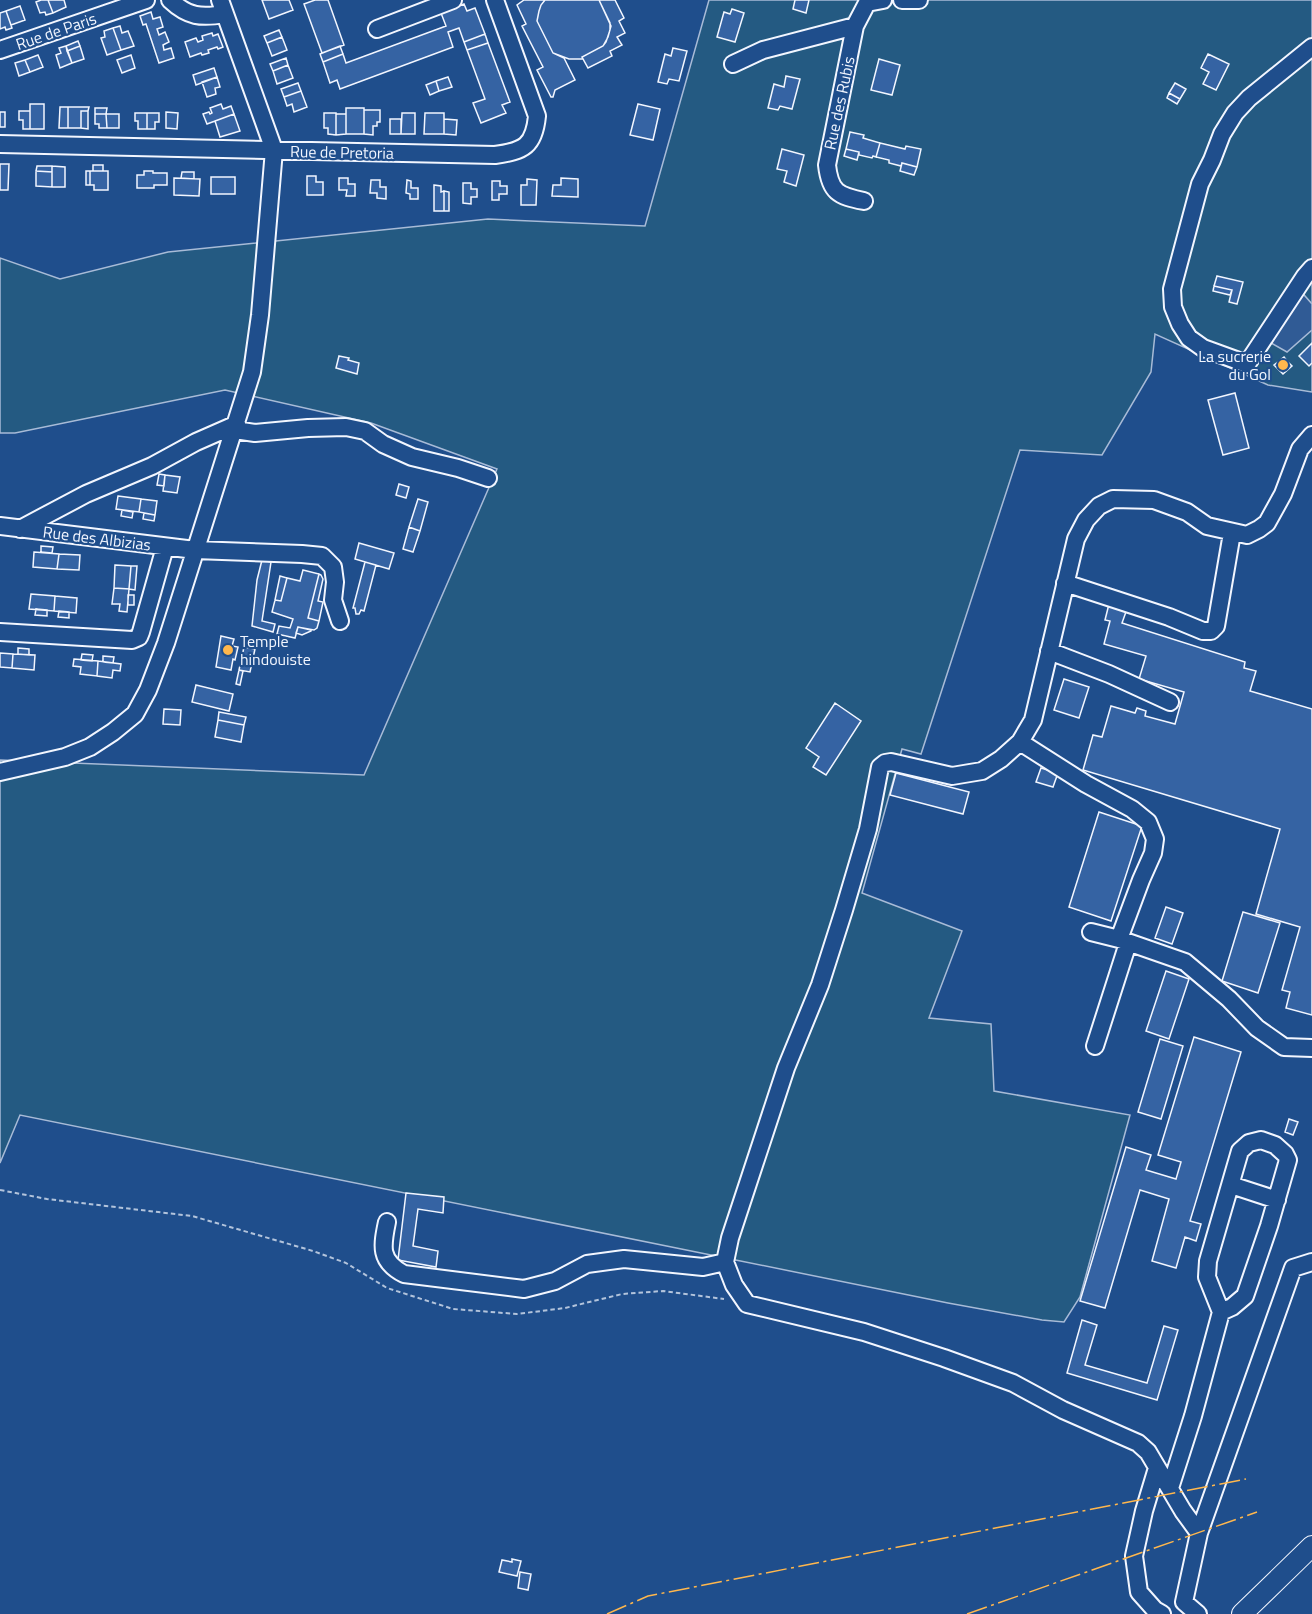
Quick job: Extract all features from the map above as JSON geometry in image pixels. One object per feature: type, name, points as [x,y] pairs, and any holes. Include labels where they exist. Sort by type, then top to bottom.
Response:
[{"type":"main road","points":[[1242,1614],[1312,1546]]},
{"type":"street","name":"Rue de Paris","points":[[0,50],[146,0]]},
{"type":"street","points":[[0,772],[65,757],[90,747],[135,714],[148,690],[166,643],[252,372],[260,315],[274,150],[222,7],[200,17],[187,12],[170,0]]},
{"type":"street","points":[[377,29],[453,0]]},
{"type":"street","name":"Rue de Pretoria","points":[[0,144],[495,155],[513,152],[528,144],[535,131],[537,116],[495,0]]},
{"type":"street","name":"Rue des Rubis","points":[[864,201],[840,195],[832,187],[828,178],[827,165],[855,26],[867,3],[883,0]]},
{"type":"street","points":[[902,0],[919,0]]},
{"type":"street","points":[[733,64],[763,50],[855,26]]},
{"type":"street","points":[[1312,47],[1249,98],[1235,113],[1222,134],[1200,184],[1172,289],[1173,307],[1189,338],[1203,348],[1247,364],[1312,268]]},
{"type":"street","points":[[20,529],[86,494],[152,466],[196,442],[236,427],[255,434],[308,428],[346,427],[365,431],[383,444],[412,457],[488,478]]},
{"type":"street","points":[[1199,1533],[1148,1452],[1138,1443],[1063,1410],[1013,1383],[944,1358],[864,1332],[747,1304],[734,1285],[725,1262],[730,1239],[786,1068],[820,985],[844,910],[868,829],[880,766],[891,762],[952,776],[982,771],[1001,759],[1020,742],[1033,720],[1076,539],[1086,520],[1099,506],[1113,499],[1154,501],[1187,512],[1207,526],[1247,535],[1267,522],[1283,494],[1300,449],[1312,435]]},
{"type":"street","name":"Rue des Albizias","points":[[0,526],[195,550],[322,556],[333,567],[335,582],[333,600],[340,621]]},
{"type":"street","points":[[1065,583],[1169,617],[1203,631],[1210,631],[1216,626],[1232,533]]},
{"type":"street","points":[[0,632],[132,640],[139,637],[165,547]]},
{"type":"street","points":[[1049,651],[1109,674],[1170,702]]},
{"type":"street","points":[[1020,742],[1086,784],[1132,809],[1148,822],[1155,839],[1153,853],[1141,879],[1095,1046]]},
{"type":"street","points":[[1090,932],[1185,962],[1229,999],[1257,1028],[1284,1047],[1312,1048]]},
{"type":"street","points":[[1170,1488],[1193,1416],[1221,1312],[1207,1277],[1208,1262],[1240,1150],[1249,1143],[1260,1140],[1275,1145],[1288,1160],[1245,1296],[1232,1307],[1221,1312]]},
{"type":"street","points":[[1230,1185],[1277,1200]]},
{"type":"street","points":[[387,1222],[383,1243],[386,1259],[394,1269],[404,1274],[524,1289],[555,1281],[587,1264],[624,1259],[703,1267],[725,1262]]},
{"type":"street","points":[[1198,1614],[1180,1608],[1199,1533],[1293,1268],[1312,1262]]},
{"type":"street","points":[[1157,1468],[1134,1556],[1139,1592],[1155,1610],[1162,1614]]},
{"type":"shaded area","points":[[709,0],[1312,0],[1312,392],[1268,385],[1155,334],[1151,372],[1102,455],[1020,450],[921,754],[902,749],[862,893],[962,931],[929,1018],[991,1024],[994,1091],[1130,1115],[1080,1297],[1064,1322],[948,1303],[20,1115],[0,1163],[0,760],[364,775],[497,469],[371,423],[225,390],[15,433],[0,433],[0,258],[60,279],[168,252],[488,219],[645,226]]},
{"type":"shaded area","points":[[1298,288],[1312,304],[1312,330],[1287,352],[1264,339]]},
{"type":"building","points":[[48,0],[53,13],[46,15],[45,12],[40,13],[36,2]]},
{"type":"building","points":[[48,0],[64,0],[66,7],[53,13]]},
{"type":"building","points":[[262,0],[289,0],[293,10],[269,19]]},
{"type":"building","points":[[315,0],[328,0],[344,45],[322,53],[304,4]]},
{"type":"building","points":[[524,0],[545,0],[541,5],[537,21],[553,53],[564,58],[575,80],[555,90],[553,97],[537,70],[543,67],[522,26],[526,24],[517,5]]},
{"type":"building","points":[[545,0],[599,0],[610,23],[606,42],[603,46],[582,57],[583,59],[569,59],[553,53],[537,21],[541,5]]},
{"type":"building","points":[[599,0],[615,0],[624,18],[619,21],[625,33],[617,37],[622,45],[610,51],[612,56],[588,68],[582,57],[603,46],[611,26]]},
{"type":"building","points":[[795,0],[809,0],[806,13],[793,9]]},
{"type":"building","points":[[464,4],[467,11],[475,8],[485,34],[464,42],[459,28],[448,32],[453,47],[340,89],[337,80],[330,83],[323,62],[343,54],[346,63],[446,26],[441,13]]},
{"type":"building","points":[[20,6],[25,20],[11,25],[6,11]]},
{"type":"building","points":[[732,9],[744,13],[735,42],[717,37],[724,12],[730,14]]},
{"type":"building","points":[[6,11],[12,28],[6,30],[5,27],[0,29],[0,13]]},
{"type":"building","points":[[151,12],[153,19],[160,17],[163,27],[157,29],[159,35],[165,32],[169,42],[163,45],[164,50],[171,48],[174,58],[159,63],[146,24],[143,25],[140,16]]},
{"type":"building","points":[[120,26],[122,33],[128,31],[134,46],[121,50],[113,28]]},
{"type":"building","points":[[113,28],[121,50],[107,55],[101,38],[105,37],[104,31]]},
{"type":"building","points":[[279,30],[282,37],[267,43],[264,36]]},
{"type":"building","points":[[212,33],[213,36],[218,34],[223,47],[190,57],[185,42],[196,38],[198,42],[203,40],[202,36]]},
{"type":"building","points":[[485,34],[488,43],[467,50],[464,42]]},
{"type":"building","points":[[282,37],[287,50],[272,56],[267,43]]},
{"type":"building","points":[[78,41],[80,46],[67,51],[66,46]]},
{"type":"building","points":[[488,43],[510,102],[502,105],[506,113],[481,123],[473,103],[485,99],[467,50]]},
{"type":"building","points":[[66,46],[72,63],[60,68],[56,55],[61,53],[59,48]]},
{"type":"building","points":[[80,46],[84,59],[72,63],[67,51]]},
{"type":"building","points":[[340,46],[343,54],[323,62],[320,54]]},
{"type":"building","points":[[673,48],[687,51],[679,81],[669,79],[667,84],[658,82],[665,54],[671,56]]},
{"type":"building","points":[[1208,54],[1229,64],[1216,90],[1203,84],[1209,72],[1201,68]]},
{"type":"building","points":[[38,55],[43,67],[30,72],[25,60]]},
{"type":"building","points":[[131,55],[135,68],[122,73],[117,60]]},
{"type":"building","points":[[286,58],[288,65],[273,71],[270,64]]},
{"type":"building","points":[[879,59],[900,65],[892,95],[871,90]]},
{"type":"building","points":[[25,60],[30,72],[19,76],[15,63]]},
{"type":"building","points":[[288,65],[293,78],[277,84],[273,71]]},
{"type":"building","points":[[214,68],[217,77],[196,85],[193,75]]},
{"type":"building","points":[[786,76],[800,79],[792,109],[780,106],[778,110],[768,108],[774,84],[784,87]]},
{"type":"building","points":[[217,77],[220,87],[215,88],[216,94],[207,97],[202,82]]},
{"type":"building","points":[[448,77],[452,87],[439,91],[436,81]]},
{"type":"building","points":[[436,81],[439,91],[430,95],[426,85]]},
{"type":"building","points":[[298,83],[301,91],[284,97],[281,89]]},
{"type":"building","points":[[1175,83],[1186,89],[1180,99],[1169,93]]},
{"type":"building","points":[[301,91],[307,107],[294,112],[292,104],[287,106],[284,97]]},
{"type":"building","points":[[1169,93],[1180,99],[1177,104],[1167,98]]},
{"type":"building","points":[[30,104],[44,104],[44,129],[30,129]]},
{"type":"building","points":[[221,104],[223,109],[231,106],[234,114],[207,124],[203,114],[212,113],[210,108]]},
{"type":"building","points":[[638,104],[660,109],[653,140],[630,135]]},
{"type":"building","points":[[60,107],[68,107],[68,128],[59,128]]},
{"type":"building","points":[[68,107],[89,107],[88,111],[81,111],[81,128],[68,128]]},
{"type":"building","points":[[95,108],[107,108],[106,114],[95,114]]},
{"type":"building","points":[[346,108],[364,108],[364,134],[346,134]]},
{"type":"building","points":[[364,110],[380,110],[380,122],[377,122],[377,126],[373,126],[373,135],[364,134]]},
{"type":"building","points":[[19,111],[30,111],[30,129],[23,129],[23,120],[19,120]]},
{"type":"building","points":[[81,111],[88,111],[88,129],[81,128]]},
{"type":"building","points":[[0,112],[5,112],[5,127],[0,127]]},
{"type":"building","points":[[166,112],[178,113],[177,129],[166,128]]},
{"type":"building","points":[[135,113],[147,113],[147,129],[138,129]]},
{"type":"building","points":[[147,113],[159,113],[159,122],[155,122],[155,129],[147,129]]},
{"type":"building","points":[[324,113],[336,113],[336,135],[328,134],[328,128],[324,128]]},
{"type":"building","points":[[402,113],[415,113],[415,134],[401,134]]},
{"type":"building","points":[[425,113],[444,113],[444,134],[424,134]]},
{"type":"building","points":[[95,114],[106,114],[107,128],[99,128],[99,124],[95,124]]},
{"type":"building","points":[[106,114],[119,114],[119,128],[107,128]]},
{"type":"building","points":[[234,114],[240,131],[220,137],[215,121]]},
{"type":"building","points":[[336,114],[346,114],[346,134],[336,135]]},
{"type":"building","points":[[390,119],[401,119],[401,134],[390,134]]},
{"type":"building","points":[[444,119],[457,120],[456,135],[444,134]]},
{"type":"building","points":[[850,132],[864,135],[863,138],[880,143],[876,157],[859,155],[859,152],[846,149]]},
{"type":"building","points":[[880,143],[905,149],[906,146],[921,149],[917,167],[902,163],[901,166],[876,157]]},
{"type":"building","points":[[782,149],[804,155],[796,186],[784,182],[787,171],[777,169]]},
{"type":"building","points":[[846,149],[859,152],[857,160],[844,156]]},
{"type":"building","points":[[902,163],[917,167],[914,175],[900,171]]},
{"type":"building","points":[[0,164],[9,164],[8,190],[0,190]]},
{"type":"building","points":[[93,165],[103,165],[103,171],[93,171]]},
{"type":"building","points":[[37,166],[52,166],[52,172],[36,171]]},
{"type":"building","points":[[52,166],[65,167],[65,187],[52,187]]},
{"type":"building","points":[[36,171],[52,172],[52,187],[36,186]]},
{"type":"building","points":[[86,171],[90,171],[90,185],[86,185]]},
{"type":"building","points":[[90,171],[108,171],[108,190],[94,190],[94,185],[90,185]]},
{"type":"building","points":[[144,171],[167,173],[167,185],[137,188],[137,175],[144,175]]},
{"type":"building","points":[[182,172],[194,172],[194,179],[181,178]]},
{"type":"building","points":[[307,176],[316,176],[316,182],[323,182],[323,195],[307,195]]},
{"type":"building","points":[[211,177],[235,177],[235,194],[211,194]]},
{"type":"building","points":[[174,178],[200,179],[199,196],[174,195]]},
{"type":"building","points":[[339,178],[348,178],[348,184],[355,184],[355,196],[346,196],[347,190],[339,190]]},
{"type":"building","points":[[561,178],[578,179],[578,197],[552,196],[553,185],[561,185]]},
{"type":"building","points":[[527,179],[537,180],[536,205],[521,205],[521,185],[527,185]]},
{"type":"building","points":[[371,180],[380,180],[380,187],[386,187],[386,199],[377,198],[377,193],[370,193]]},
{"type":"building","points":[[407,180],[411,181],[411,188],[418,188],[418,199],[410,199],[410,194],[406,193]]},
{"type":"building","points":[[492,181],[500,181],[500,186],[507,186],[507,194],[499,194],[499,200],[492,200]]},
{"type":"building","points":[[463,183],[471,183],[471,189],[477,189],[477,197],[471,197],[471,204],[463,203]]},
{"type":"building","points":[[434,185],[441,186],[441,192],[444,191],[444,211],[434,211]]},
{"type":"building","points":[[444,191],[449,192],[449,211],[444,211]]},
{"type":"building","points":[[1217,276],[1243,282],[1237,304],[1229,302],[1232,290],[1214,286]]},
{"type":"building","points":[[1214,286],[1232,290],[1230,295],[1213,291]]},
{"type":"building","points":[[1312,343],[1312,363],[1309,366],[1299,356]]},
{"type":"building","points":[[339,356],[359,363],[357,374],[336,368]]},
{"type":"building","points":[[1284,357],[1287,361],[1278,369],[1274,365]]},
{"type":"building","points":[[1287,361],[1292,366],[1283,374],[1278,369]]},
{"type":"building","points":[[1235,393],[1249,448],[1223,455],[1208,400]]},
{"type":"building","points":[[159,474],[165,475],[164,486],[157,485]]},
{"type":"building","points":[[165,475],[180,477],[177,493],[163,491]]},
{"type":"building","points":[[399,484],[409,487],[406,498],[396,495]]},
{"type":"building","points":[[118,496],[141,499],[139,512],[116,509]]},
{"type":"building","points":[[141,499],[157,501],[155,515],[139,512]]},
{"type":"building","points":[[418,499],[428,502],[420,531],[409,527]]},
{"type":"building","points":[[122,510],[133,512],[132,518],[121,516]]},
{"type":"building","points":[[144,513],[155,515],[154,521],[143,519]]},
{"type":"building","points":[[409,527],[420,531],[413,552],[403,549]]},
{"type":"building","points":[[359,543],[394,553],[389,569],[355,559]]},
{"type":"building","points":[[41,546],[53,547],[52,553],[41,552]]},
{"type":"building","points":[[34,552],[59,554],[57,569],[33,567]]},
{"type":"building","points":[[59,554],[80,555],[79,570],[57,569]]},
{"type":"building","points":[[262,560],[271,562],[262,621],[275,624],[273,632],[252,626],[257,580]]},
{"type":"building","points":[[365,562],[376,565],[364,611],[361,610],[359,614],[356,614],[353,608]]},
{"type":"building","points":[[115,565],[131,566],[129,589],[114,588]]},
{"type":"building","points":[[131,566],[137,566],[135,590],[129,589]]},
{"type":"building","points":[[303,570],[319,574],[308,618],[319,621],[317,628],[314,630],[298,627],[295,638],[277,634],[279,626],[290,628],[293,619],[272,612],[275,600],[281,601],[287,578],[300,581]]},
{"type":"building","points":[[319,574],[323,579],[318,601],[323,602],[319,621],[308,618]]},
{"type":"building","points":[[280,576],[287,578],[281,601],[275,600]]},
{"type":"building","points":[[114,588],[129,589],[127,612],[119,611],[120,604],[112,604]]},
{"type":"building","points":[[31,594],[55,596],[54,611],[29,609]]},
{"type":"building","points":[[128,595],[134,595],[134,605],[128,605]]},
{"type":"building","points":[[55,596],[77,598],[76,613],[54,611]]},
{"type":"building","points":[[1109,604],[1127,609],[1122,623],[1245,662],[1244,668],[1256,671],[1250,691],[1312,709],[1312,1015],[1286,1008],[1290,992],[1282,990],[1300,927],[1256,914],[1280,829],[1083,770],[1093,735],[1102,737],[1111,706],[1135,713],[1137,708],[1146,711],[1145,716],[1175,724],[1184,692],[1139,679],[1146,656],[1104,644],[1110,621],[1105,620]]},
{"type":"building","points":[[36,609],[47,610],[47,616],[35,615]]},
{"type":"building","points":[[59,611],[69,612],[69,618],[58,617]]},
{"type":"building","points":[[298,627],[311,631],[302,635],[296,633]]},
{"type":"building","name":"Temple hindouiste","points":[[221,636],[234,639],[232,646],[238,647],[231,670],[216,667]]},
{"type":"building","points":[[244,647],[255,649],[250,672],[239,670]]},
{"type":"building","points":[[18,648],[29,649],[29,655],[18,654]]},
{"type":"building","points":[[0,653],[13,654],[12,668],[0,667]]},
{"type":"building","points":[[13,654],[35,655],[34,670],[12,668]]},
{"type":"building","points":[[82,654],[93,655],[92,661],[81,660]]},
{"type":"building","points":[[103,656],[114,657],[113,663],[103,662]]},
{"type":"building","points":[[74,659],[98,661],[97,676],[80,674],[81,667],[73,666]]},
{"type":"building","points":[[98,661],[121,664],[120,671],[113,670],[112,678],[97,676]]},
{"type":"building","points":[[239,670],[243,671],[240,685],[236,684]]},
{"type":"building","points":[[1064,679],[1089,687],[1079,718],[1054,710]]},
{"type":"building","points":[[196,685],[233,694],[229,711],[192,702]]},
{"type":"building","points":[[835,703],[861,721],[826,775],[813,767],[819,757],[806,748]]},
{"type":"building","points":[[164,709],[181,710],[180,725],[163,724]]},
{"type":"building","points":[[219,712],[246,717],[244,725],[218,720]]},
{"type":"building","points":[[218,720],[244,725],[241,742],[215,737]]},
{"type":"building","points":[[1041,768],[1058,773],[1053,787],[1036,782]]},
{"type":"building","points":[[896,773],[969,792],[963,814],[890,795]]},
{"type":"building","points":[[1099,812],[1142,826],[1111,921],[1069,907]]},
{"type":"building","points":[[1166,907],[1183,913],[1172,944],[1155,938]]},
{"type":"building","points":[[1243,912],[1280,923],[1258,993],[1222,981]]},
{"type":"building","points":[[1166,971],[1189,979],[1169,1039],[1146,1031]]},
{"type":"building","points":[[1194,1037],[1241,1052],[1190,1221],[1201,1224],[1196,1241],[1185,1237],[1176,1268],[1152,1261],[1169,1199],[1140,1190],[1105,1308],[1080,1301],[1126,1147],[1151,1155],[1146,1170],[1176,1179],[1181,1162],[1158,1155]]},
{"type":"building","points":[[1160,1039],[1183,1046],[1161,1119],[1138,1112]]},
{"type":"building","points":[[1289,1119],[1298,1122],[1293,1135],[1285,1132]]},
{"type":"building","points":[[406,1193],[444,1197],[443,1213],[418,1209],[413,1246],[438,1251],[436,1267],[398,1260]]},
{"type":"building","points":[[1082,1320],[1097,1325],[1085,1365],[1147,1383],[1164,1326],[1178,1330],[1157,1400],[1067,1373]]},
{"type":"building","points":[[512,1559],[521,1561],[517,1576],[499,1572],[502,1560],[512,1562]]},
{"type":"building","points":[[520,1572],[531,1574],[528,1590],[518,1588]]},
{"type":"power","points":[[607,1614],[648,1596],[1246,1479]]},
{"type":"power","points":[[967,1614],[1257,1512]]},
{"type":"place","name":"La sucrerie du Gol","points":[[1283,365]]},
{"type":"place","name":"Temple hindouiste","points":[[228,650]]}]
